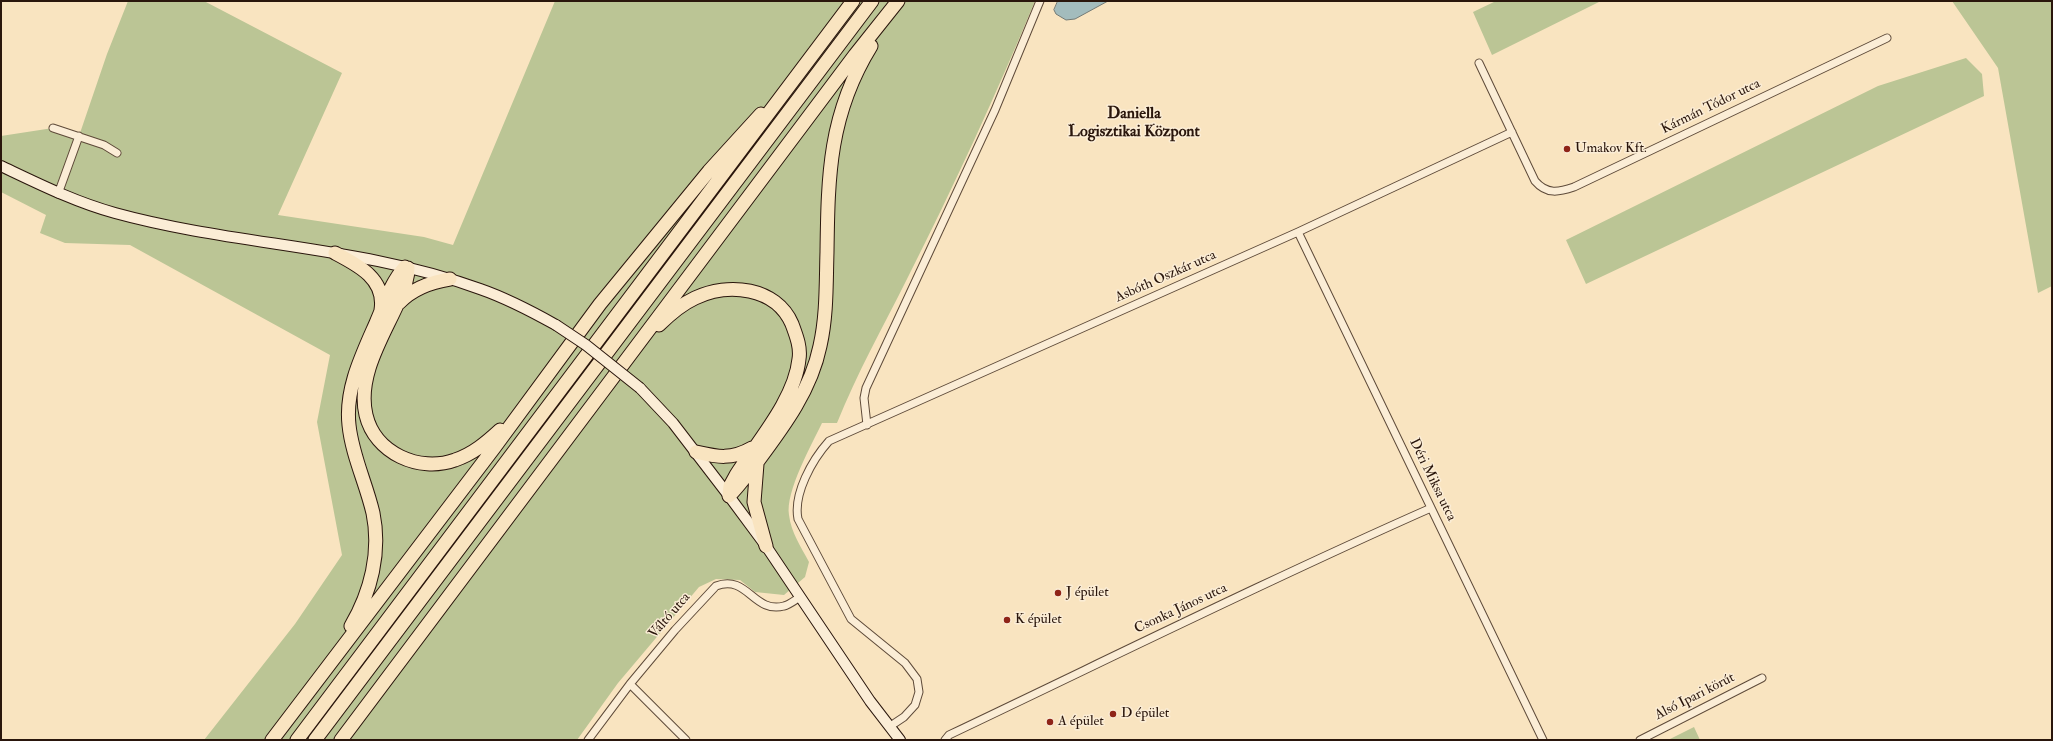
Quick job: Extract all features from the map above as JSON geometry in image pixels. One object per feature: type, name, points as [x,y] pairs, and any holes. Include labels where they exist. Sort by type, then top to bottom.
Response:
[{"type":"highway","points":[[298,740],[853,1]]},
{"type":"highway","points":[[315,740],[872,1]]},
{"type":"highway","points":[[341,740],[850,61],[896,3]]},
{"type":"highway","points":[[729,496],[740,486],[758,461],[801,398],[811,379],[817,360],[826,304],[827,201],[834,138],[844,100],[852,81],[896,3]]},
{"type":"highway","points":[[272,740],[600,304],[658,232],[752,123],[787,89]]},
{"type":"highway","points":[[335,253],[363,268],[371,276],[377,285],[380,300],[379,318]]},
{"type":"highway","points":[[407,267],[407,282],[367,376],[364,402],[366,415],[376,437],[386,448],[407,460],[426,464],[438,464],[455,460],[488,441],[505,425],[536,390]]},
{"type":"highway","points":[[330,663],[358,614],[368,593],[376,549],[373,513],[351,440],[349,411],[352,382],[394,282],[407,267]]},
{"type":"highway","points":[[395,308],[414,290],[426,285],[450,279]]},
{"type":"highway","points":[[635,349],[663,321],[681,307],[695,298],[710,292],[721,290],[742,289],[756,292],[781,308],[791,322],[799,348],[796,378],[784,404],[730,486],[729,496]]},
{"type":"highway","points":[[696,452],[728,457],[739,455],[754,448]]},
{"type":"highway","points":[[758,461],[754,502],[766,546]]},
{"type":"main road","points":[[1,166],[58,194],[99,209],[150,222],[335,253],[407,267],[450,279],[502,297],[556,325],[586,345],[640,388],[665,414],[696,452],[766,546],[889,727],[900,740]]},
{"type":"street","points":[[866,425],[864,398],[866,388],[995,110],[1040,1]]},
{"type":"street","name":"Kármán Tódor utca","points":[[1479,63],[1539,185],[1545,190],[1553,192],[1564,191],[1574,187],[1887,38]]},
{"type":"street","points":[[53,128],[104,145],[118,154]]},
{"type":"street","name":"Asbóth Oszkár utca","points":[[889,727],[904,717],[915,705],[919,692],[916,679],[905,663],[851,619],[798,519],[796,505],[801,486],[822,449],[829,442],[1298,232],[1512,132]]},
{"type":"street","points":[[58,194],[79,136]]},
{"type":"street","name":"Déri Miksa utca","points":[[1298,232],[1543,740]]},
{"type":"street","name":"Csonka János utca","points":[[946,740],[949,735],[1108,658],[1431,508]]},
{"type":"street","name":"Váltó utca","points":[[588,740],[630,684],[675,630],[716,586],[723,583],[736,584],[756,600],[776,607],[785,606],[800,597]]},
{"type":"street","name":"Alsó Ipari körút","points":[[1640,740],[1762,678]]},
{"type":"street","points":[[630,684],[686,740]]},
{"type":"green space","points":[[128,1],[204,1],[342,73],[278,215],[424,237],[453,245],[555,1],[1035,1],[957,176],[862,368],[837,423],[822,423],[800,468],[791,494],[789,515],[794,533],[809,562],[805,577],[784,595],[755,592],[740,580],[716,579],[699,587],[618,683],[577,740],[204,740],[295,624],[342,555],[317,422],[330,355],[130,245],[65,243],[40,233],[46,215],[1,192],[1,136],[53,128],[79,136],[107,54]]},
{"type":"green space","points":[[1496,1],[1601,1],[1492,55],[1473,12]]},
{"type":"green space","points":[[1952,1],[2052,1],[2052,286],[2038,293],[1998,68]]},
{"type":"green space","points":[[1966,58],[1982,74],[1984,96],[1586,284],[1566,240],[1878,86]]},
{"type":"green space","points":[[1694,727],[1700,740],[1668,740]]},
{"type":"water","points":[[1058,1],[1108,1],[1075,19],[1066,20],[1056,14],[1054,10]]},
{"type":"place","name":"Umakov Kft.","points":[[1567,149]]},
{"type":"place","name":"J épület","points":[[1058,593]]},
{"type":"place","name":"K épület","points":[[1007,620]]},
{"type":"place","name":"D épület","points":[[1113,714]]},
{"type":"place","name":"A épület","points":[[1050,722]]},
{"type":"district","name":"Daniella Logisztikai Központ","points":[[1134,124]]}]
